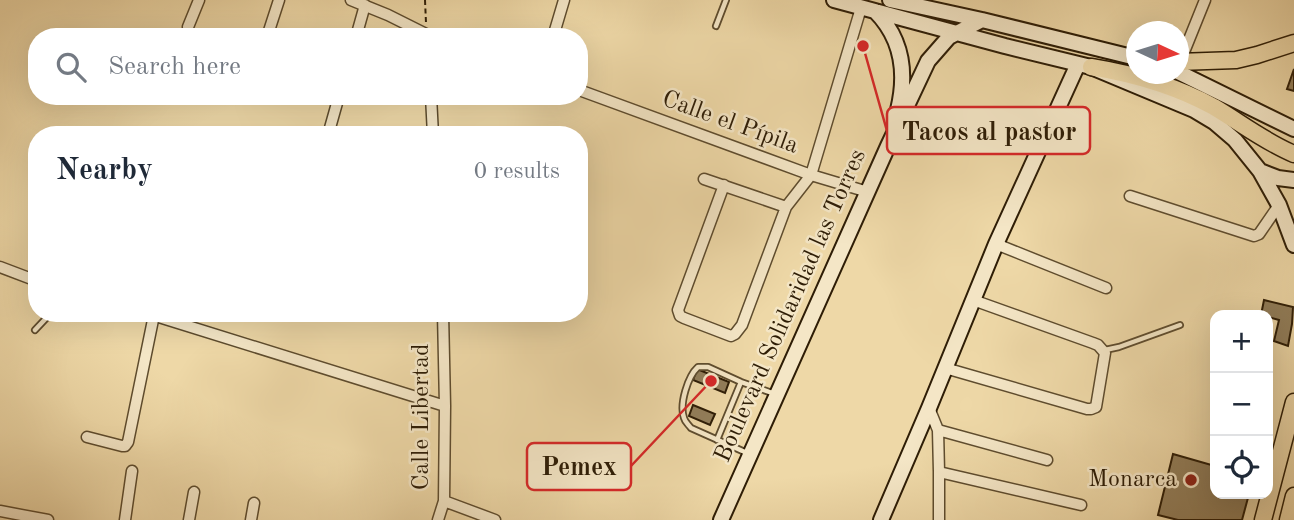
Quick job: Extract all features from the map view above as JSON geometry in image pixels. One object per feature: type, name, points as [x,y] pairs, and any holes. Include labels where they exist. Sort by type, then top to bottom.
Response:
[{"type":"main road","points":[[834,0],[1085,65],[1127,72],[1167,85],[1213,107],[1275,146],[1294,154]]},
{"type":"main road","points":[[891,0],[1126,56]]},
{"type":"main road","points":[[868,9],[881,17],[894,37],[902,62],[900,101],[888,146]]},
{"type":"main road","name":"Boulevard Solidaridad las Torres","points":[[721,520],[928,61],[949,37],[982,20]]},
{"type":"main road","points":[[1189,64],[1236,60],[1294,43]]},
{"type":"main road","points":[[1085,65],[1194,110],[1234,140],[1260,171],[1279,205],[1294,245]]},
{"type":"main road","points":[[881,520],[996,244],[1085,65]]},
{"type":"main road","points":[[1189,71],[1294,129]]},
{"type":"main road","points":[[1260,171],[1278,178],[1294,180]]},
{"type":"main road","points":[[1263,520],[1294,402]]},
{"type":"main road","points":[[1288,520],[1294,496]]},
{"type":"street","points":[[188,27],[199,0]]},
{"type":"street","points":[[270,28],[279,0]]},
{"type":"street","points":[[351,0],[413,28]]},
{"type":"street","points":[[556,28],[564,0]]},
{"type":"street","points":[[1189,40],[1205,0]]},
{"type":"street","points":[[359,28],[365,5]]},
{"type":"street","points":[[724,186],[678,310],[680,316],[731,335],[735,334],[741,325],[786,207],[811,175],[868,9]]},
{"type":"street","name":"Calle el Pípila","points":[[588,93],[811,175],[868,192]]},
{"type":"street","points":[[331,126],[336,105]]},
{"type":"street","points":[[431,105],[433,126]]},
{"type":"street","points":[[704,179],[786,207]]},
{"type":"street","points":[[1130,196],[1254,236],[1259,234],[1279,205]]},
{"type":"street","points":[[996,244],[1106,288]]},
{"type":"street","points":[[0,267],[28,278]]},
{"type":"street","points":[[945,368],[1087,409],[1095,408],[1098,402],[1104,350],[1093,343],[973,300]]},
{"type":"street","points":[[87,437],[122,446],[128,442],[149,322]]},
{"type":"street","points":[[175,322],[445,406]]},
{"type":"street","name":"Calle Libertad","points":[[438,520],[444,501],[443,322]]},
{"type":"street","points":[[929,408],[938,430],[939,520]]},
{"type":"street","points":[[938,430],[1047,460]]},
{"type":"street","points":[[125,520],[132,471]]},
{"type":"street","points":[[939,472],[1081,505]]},
{"type":"street","points":[[189,520],[194,492]]},
{"type":"street","points":[[444,501],[495,520]]},
{"type":"street","points":[[251,520],[254,503]]},
{"type":"street","points":[[0,511],[48,520]]},
{"type":"lane","points":[[716,26],[726,0]]},
{"type":"lane","points":[[35,330],[43,322]]},
{"type":"lane","points":[[1104,350],[1180,325]]},
{"type":"lane","points":[[749,454],[691,428],[684,417],[682,407],[694,370],[704,366],[776,395]]},
{"type":"lane","points":[[717,440],[741,382]]},
{"type":"path","points":[[425,0],[427,28]]},
{"type":"building","points":[[1294,69],[1294,91],[1287,89]]},
{"type":"building","points":[[1264,300],[1293,307],[1288,346],[1274,341],[1279,320],[1273,318],[1273,310],[1262,310]]},
{"type":"building","points":[[697,369],[729,382],[725,393],[693,380]]},
{"type":"building","points":[[693,405],[715,414],[710,425],[689,416]]},
{"type":"building","name":"Monarca","points":[[1173,454],[1210,465],[1210,499],[1248,499],[1242,520],[1178,520],[1158,515]]},
{"type":"place","name":"Tacos al pastor","points":[[863,46]]},
{"type":"place","name":"Pemex","points":[[711,381]]},
{"type":"place","name":"Monarca","points":[[1191,480]]}]
